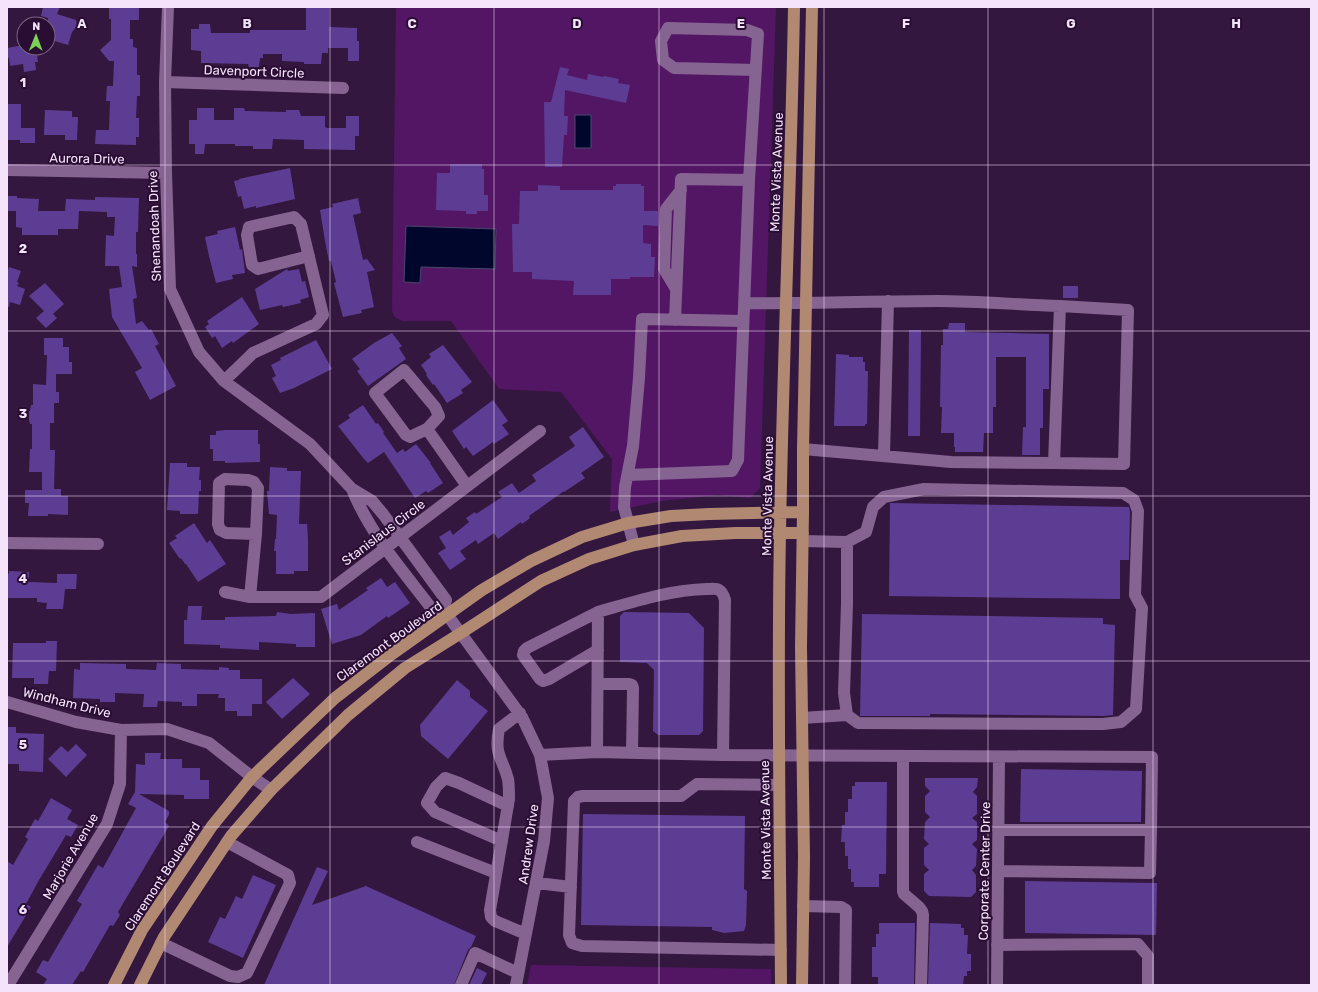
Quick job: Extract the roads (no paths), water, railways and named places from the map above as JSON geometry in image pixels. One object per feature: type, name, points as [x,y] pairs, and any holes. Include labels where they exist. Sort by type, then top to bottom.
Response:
[{"type":"main road","name":"Monte Vista Avenue","points":[[781,985],[779,785],[780,512],[792,137],[794,7]]},
{"type":"main road","points":[[802,985],[803,755],[801,647],[803,448],[812,7]]},
{"type":"main road","name":"Claremont Boulevard","points":[[114,985],[146,923],[212,826],[252,777],[335,698],[445,612],[531,561],[582,537],[628,523],[671,516],[803,512]]},
{"type":"main road","points":[[140,985],[161,943],[227,842],[271,790],[348,716],[399,672],[541,581],[588,558],[634,545],[682,536],[735,533],[780,533],[803,537]]},
{"type":"street","name":"Shenandoah Drive","points":[[168,7],[165,82],[166,174],[170,290],[199,352],[224,381],[310,444],[352,489],[372,501],[400,536],[446,600],[445,612],[432,609],[385,548],[360,509],[352,489]]},
{"type":"street","points":[[628,475],[732,471],[738,460],[749,180],[756,70],[758,34],[747,30],[668,28],[661,41],[663,60],[674,68],[756,70]]},
{"type":"street","name":"Davenport Circle","points":[[165,82],[343,88]]},
{"type":"street","name":"Aurora Drive","points":[[7,170],[166,174]]},
{"type":"street","points":[[675,320],[681,179],[749,180]]},
{"type":"street","points":[[676,289],[664,269],[666,208],[681,190]]},
{"type":"street","points":[[224,381],[253,353],[316,324],[323,315],[309,256],[301,224],[294,217],[249,227],[247,235],[252,265],[258,269],[309,256]]},
{"type":"street","points":[[665,236],[679,236]]},
{"type":"street","points":[[884,455],[888,301]]},
{"type":"street","points":[[744,303],[806,304],[941,301],[1128,310],[1124,464],[951,462],[803,448]]},
{"type":"street","points":[[1054,463],[1060,306]]},
{"type":"street","points":[[634,545],[624,507],[625,488],[634,438],[642,319],[743,321]]},
{"type":"street","points":[[404,370],[435,408],[439,416],[427,429],[410,437],[406,435],[375,393],[404,370]]},
{"type":"street","points":[[427,429],[467,486]]},
{"type":"street","name":"Stanislaus Circle","points":[[225,592],[250,597],[321,597],[540,431]]},
{"type":"street","points":[[250,597],[256,534],[258,488],[254,482],[248,480],[225,479],[219,483],[218,524],[220,530],[226,534],[256,534]]},
{"type":"street","points":[[802,718],[847,715],[858,723],[1103,724],[1121,722],[1136,709],[1142,608],[1135,595],[1138,511],[1134,500],[1123,493],[924,489],[884,497],[873,507],[866,532],[848,542],[803,537]]},
{"type":"street","points":[[7,533],[7,543],[98,544]]},
{"type":"street","points":[[847,715],[844,693],[848,542]]},
{"type":"street","points":[[598,650],[544,681],[540,679],[523,655],[527,648],[598,612],[657,595],[696,590],[719,590],[723,594],[725,608],[723,755]]},
{"type":"street","name":"Andrew Drive","points":[[445,612],[520,713],[540,756],[548,798],[544,841],[537,883],[516,985]]},
{"type":"street","points":[[597,752],[598,612]]},
{"type":"street","points":[[598,684],[629,684],[633,688],[632,753]]},
{"type":"street","name":"Windham Drive","points":[[7,702],[76,722],[121,730],[167,729],[209,743],[271,790]]},
{"type":"street","points":[[520,713],[499,730],[497,741],[498,754],[508,780],[509,799],[490,917],[495,921],[526,934]]},
{"type":"street","name":"Marjorie Avenue","points":[[8,985],[107,824],[120,784],[121,730]]},
{"type":"street","points":[[540,756],[597,752],[723,755],[1152,757],[1150,874],[998,871]]},
{"type":"street","points":[[903,756],[903,891],[904,894],[922,911],[923,915],[921,985]]},
{"type":"street","name":"Corporate Center Drive","points":[[997,985],[999,757]]},
{"type":"street","points":[[502,841],[434,812],[427,803],[436,787],[445,778],[508,806]]},
{"type":"street","points":[[779,785],[697,784],[681,796],[578,797],[574,802],[569,935],[572,943],[582,946],[781,950]]},
{"type":"street","points":[[998,830],[1151,830]]},
{"type":"street","points":[[161,943],[230,976],[238,977],[247,973],[290,883],[288,875],[227,842]]},
{"type":"street","points":[[417,842],[496,873]]},
{"type":"street","points":[[537,883],[571,887]]},
{"type":"street","points":[[803,906],[841,907],[846,910],[845,985]]},
{"type":"street","points":[[997,944],[1138,944],[1148,956],[1148,985]]},
{"type":"street","points":[[461,985],[476,953],[518,973]]},
{"type":"water","points":[[575,115],[591,115],[591,148],[575,148]]},
{"type":"water","points":[[406,226],[496,229],[495,269],[421,267],[420,283],[404,282]]}]
